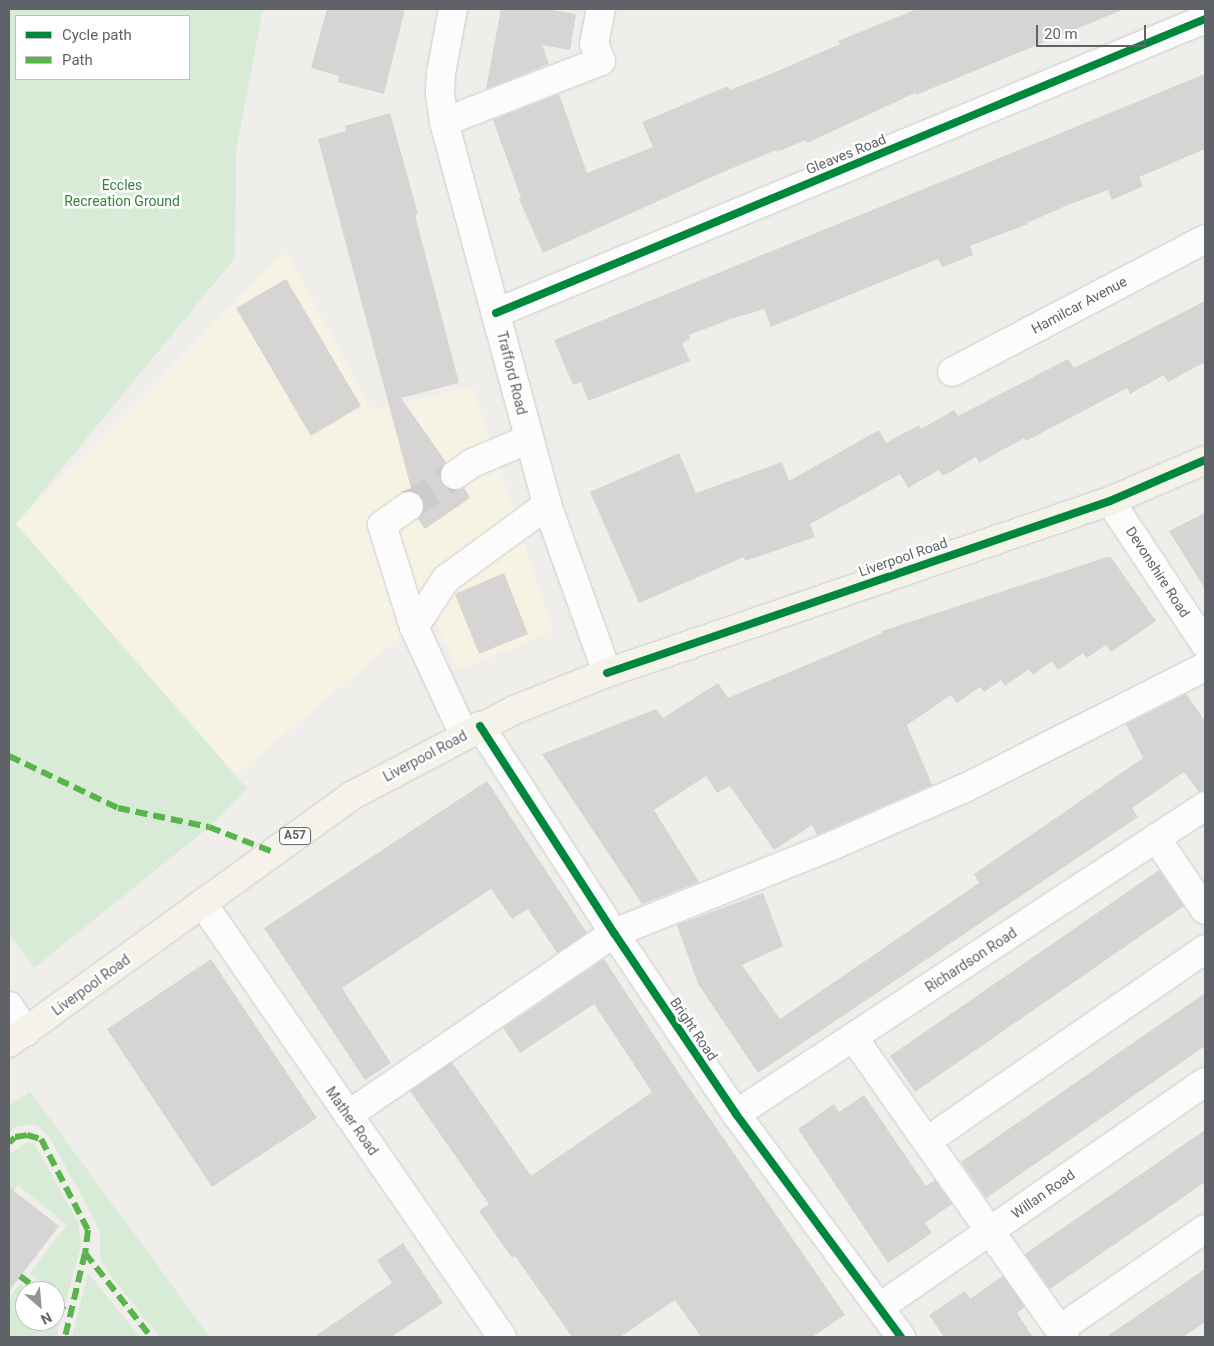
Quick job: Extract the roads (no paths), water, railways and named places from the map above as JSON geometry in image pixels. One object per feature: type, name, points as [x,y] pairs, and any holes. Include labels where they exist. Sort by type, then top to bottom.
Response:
[{"type":"main road","name":"Liverpool Road","points":[[17,1037],[353,795],[514,710],[607,673],[1110,501],[1205,460]]},
{"type":"street","name":"Trafford Road","points":[[453,9],[441,73],[440,94],[444,122],[496,312],[528,440],[547,504],[607,673]]},
{"type":"street","points":[[444,122],[601,61],[594,44],[601,9]]},
{"type":"street","name":"Gleaves Road","points":[[496,312],[1205,19]]},
{"type":"street","name":"Hamilcar Avenue","points":[[952,372],[1205,238]]},
{"type":"street","points":[[455,475],[472,463],[528,440]]},
{"type":"street","name":"Devonshire Road","points":[[1110,501],[1205,644]]},
{"type":"street","points":[[414,627],[446,580],[547,504]]},
{"type":"street","name":"Bright Road","points":[[409,506],[382,525],[414,627],[472,731],[614,933],[736,1114],[901,1337]]},
{"type":"street","points":[[348,1115],[614,933],[830,847],[965,788],[1205,667]]},
{"type":"street","name":"Richardson Road","points":[[736,1114],[1205,806]]},
{"type":"street","points":[[1156,838],[1205,910]]},
{"type":"street","name":"Mather Road","points":[[203,904],[495,1334]]},
{"type":"street","points":[[927,1141],[1205,949]]},
{"type":"street","points":[[9,1006],[17,1037]]},
{"type":"street","points":[[853,1037],[1062,1333],[1205,1229]]},
{"type":"street","name":"Willan Road","points":[[880,1307],[1205,1082]]},
{"type":"tunnel","points":[[409,506],[455,475]]},
{"type":"park label","name":"Eccles Recreation Ground","points":[[122,194]]}]
